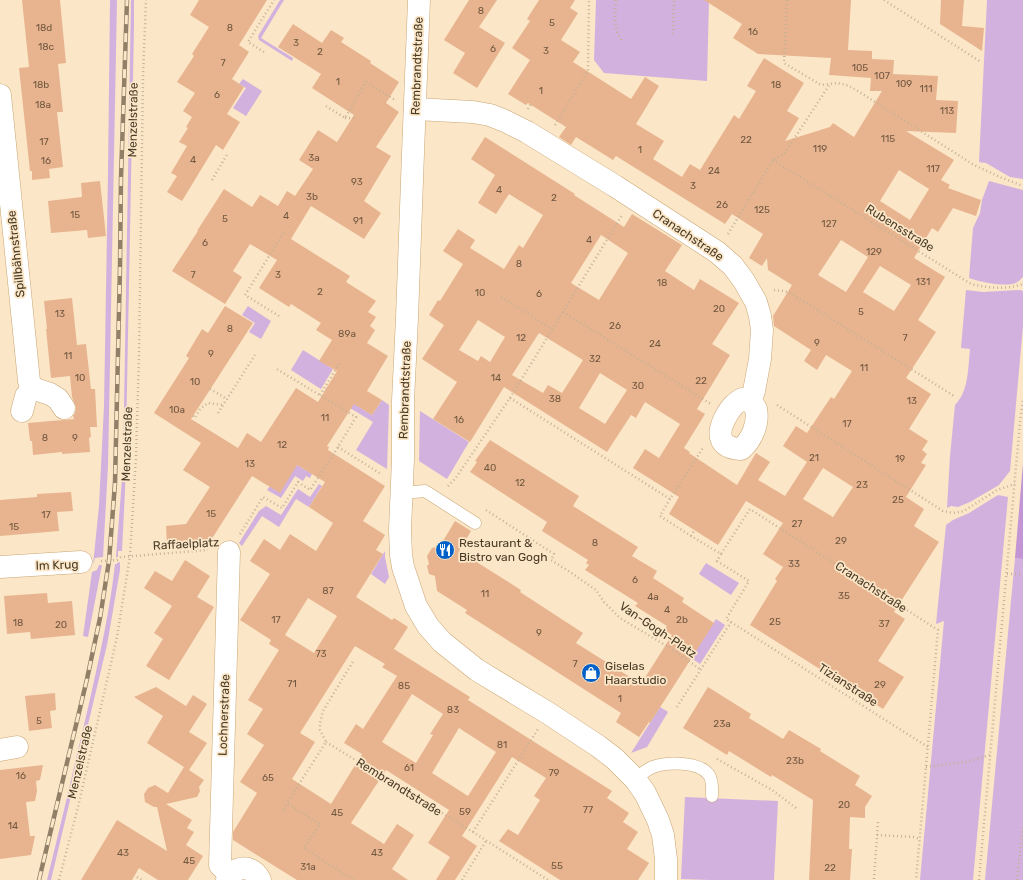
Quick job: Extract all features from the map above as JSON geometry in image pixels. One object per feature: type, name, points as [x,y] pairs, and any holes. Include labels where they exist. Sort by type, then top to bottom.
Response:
[{"type":"street","name":"Rembrandtstraße","points":[[419,0],[400,530],[402,561],[407,579],[416,606],[428,626],[442,642],[477,670],[548,713],[598,746],[615,759],[635,779],[645,793],[658,820],[663,835],[666,859],[666,880]]},
{"type":"street","name":"Spillbähnstraße","points":[[0,95],[28,381],[32,388]]},
{"type":"street","name":"Cranachstraße","points":[[415,109],[473,112],[490,115],[517,126],[717,252],[733,266],[756,302],[762,330],[760,359],[752,396]]},
{"type":"street","points":[[22,411],[26,396],[32,388],[50,394],[58,399],[64,408]]},
{"type":"street","points":[[752,396],[756,407],[757,420],[753,434],[746,445],[741,449],[727,446],[720,435],[727,414],[734,404],[742,399],[752,396]]},
{"type":"street","name":"Lochnerstraße","points":[[228,552],[220,865],[228,877],[237,870],[247,868],[256,873],[260,880]]},
{"type":"street","name":"Im Krug","points":[[0,567],[81,562]]},
{"type":"lane","points":[[402,486],[425,492],[475,523]]},
{"type":"lane","points":[[635,779],[652,767],[669,763],[696,766],[704,770],[710,776],[712,796]]},
{"type":"path","name":"Menzelstraße","points":[[59,880],[78,807],[117,637],[130,556],[136,457],[139,357],[146,0]]},
{"type":"path","points":[[264,52],[248,42],[274,0]]},
{"type":"path","points":[[544,143],[588,71],[589,0]]},
{"type":"path","points":[[616,0],[615,22],[619,36],[623,42]]},
{"type":"path","points":[[673,34],[674,0]]},
{"type":"path","points":[[787,0],[784,63],[821,85],[838,83],[846,84],[974,165],[1023,186]]},
{"type":"path","points":[[884,0],[981,62]]},
{"type":"path","points":[[345,118],[366,82],[406,107],[415,109]]},
{"type":"path","points":[[717,252],[773,160],[784,154],[831,84]]},
{"type":"path","points":[[326,106],[345,118],[356,118]]},
{"type":"path","points":[[212,180],[228,153]]},
{"type":"path","name":"Rubensstraße","points":[[773,160],[971,284],[997,289],[1014,287],[1023,284]]},
{"type":"path","points":[[448,486],[455,479],[510,398],[632,198]]},
{"type":"path","points":[[279,316],[245,295],[284,232]]},
{"type":"path","points":[[774,290],[792,294],[954,396]]},
{"type":"path","points":[[501,297],[552,329]]},
{"type":"path","points":[[563,312],[727,414]]},
{"type":"path","points":[[218,413],[255,355]]},
{"type":"path","points":[[320,395],[341,361]]},
{"type":"path","name":"Raffaelplatz","points":[[130,556],[215,549],[228,552],[263,497],[282,508],[298,482],[310,490],[356,417],[275,368]]},
{"type":"path","points":[[210,389],[227,399]]},
{"type":"path","points":[[752,396],[943,511],[953,513],[964,511],[996,490],[1015,484]]},
{"type":"path","points":[[510,398],[670,500]]},
{"type":"path","points":[[979,880],[1023,400]]},
{"type":"path","points":[[193,416],[195,418],[200,409],[208,403],[223,405]]},
{"type":"path","points":[[678,707],[732,622],[726,619],[749,581],[716,561],[722,554],[660,516],[707,440],[720,435]]},
{"type":"path","points":[[338,447],[402,486]]},
{"type":"path","name":"Cranachstraße","points":[[722,554],[750,509],[938,630],[928,747]]},
{"type":"path","points":[[691,536],[695,529]]},
{"type":"path","name":"Van-Gogh-Platz","points":[[554,554],[551,560],[596,590],[604,602],[620,618],[675,651],[701,670]]},
{"type":"path","name":"Im Krug","points":[[81,562],[94,569],[100,561],[117,560],[121,557],[130,556]]},
{"type":"path","points":[[1007,574],[1023,574]]},
{"type":"path","name":"Tizianstraße","points":[[732,622],[928,747]]},
{"type":"path","points":[[284,810],[326,742],[320,730],[320,723],[324,711],[354,660]]},
{"type":"path","points":[[473,832],[548,713]]},
{"type":"path","name":"Rembrandtstraße","points":[[326,742],[548,880]]},
{"type":"path","points":[[916,880],[928,747]]},
{"type":"path","points":[[926,767],[966,762],[990,755]]},
{"type":"path","points":[[716,758],[772,790],[796,808]]},
{"type":"path","points":[[287,803],[320,824],[304,848],[353,880]]},
{"type":"path","points":[[874,879],[878,822]]},
{"type":"path","points":[[1017,880],[1023,827]]},
{"type":"path","points":[[877,835],[913,837],[920,839]]},
{"type":"path","points":[[462,880],[486,841]]},
{"type":"path","points":[[137,877],[142,880]]},
{"type":"shaded area","points":[[110,0],[117,0],[108,466],[103,557],[95,558],[93,565],[99,506],[104,406]]},
{"type":"shaded area","points":[[131,0],[134,0],[134,25],[125,491],[122,551],[118,551],[118,557],[116,557],[123,466]]},
{"type":"shaded area","points":[[280,0],[284,0],[261,38],[293,58],[292,61],[259,40],[258,36]]},
{"type":"shaded area","points":[[596,0],[709,0],[707,81],[604,73],[594,60]]},
{"type":"shaded area","points":[[987,0],[1023,0],[1023,179],[1010,177],[986,163],[979,162]]},
{"type":"shaded area","points":[[243,79],[262,91],[246,116],[233,108],[246,88],[239,84]]},
{"type":"shaded area","points":[[989,181],[1023,190],[1023,277],[1018,282],[1013,284],[996,284],[969,278],[973,228],[980,213],[982,200]]},
{"type":"shaded area","points":[[966,290],[983,292],[1023,291],[1023,326],[1010,471],[999,485],[970,502],[958,507],[951,506],[947,508],[955,405],[963,393],[969,363],[970,349],[961,348]]},
{"type":"shaded area","points":[[248,306],[271,321],[261,339],[249,332],[255,323],[242,315]]},
{"type":"shaded area","points":[[303,350],[333,369],[321,389],[291,370]]},
{"type":"shaded area","points":[[327,387],[372,415],[382,400],[389,405],[387,469],[356,450],[373,422],[324,392]]},
{"type":"shaded area","points":[[420,411],[469,442],[447,479],[419,461]]},
{"type":"shaded area","points":[[1023,463],[1023,559],[1015,558]]},
{"type":"shaded area","points":[[297,465],[312,474],[310,478],[306,476],[303,481],[295,476],[281,498],[267,490],[270,486]]},
{"type":"shaded area","points":[[319,484],[322,486],[309,507],[296,499],[279,527],[262,516],[242,546],[239,543],[259,511],[266,506],[281,515],[298,489],[310,497]]},
{"type":"shaded area","points":[[998,495],[1008,497],[973,880],[920,880],[944,621],[936,624],[946,525]]},
{"type":"shaded area","points":[[385,551],[389,577],[385,584],[371,574]]},
{"type":"shaded area","points":[[1015,558],[1023,559],[1023,880],[985,880]]},
{"type":"shaded area","points":[[120,562],[120,570],[107,645],[51,880],[47,880],[90,699],[108,615],[115,564]]},
{"type":"shaded area","points":[[706,563],[739,583],[731,595],[699,574]]},
{"type":"shaded area","points":[[99,565],[102,565],[88,637],[83,636],[92,572],[97,570]]},
{"type":"shaded area","points":[[716,619],[725,625],[700,664],[691,658]]},
{"type":"shaded area","points":[[660,707],[668,712],[647,747],[631,753]]},
{"type":"shaded area","points":[[685,797],[778,801],[774,880],[681,879]]},
{"type":"building","points":[[22,0],[60,0],[66,63],[58,64],[63,112],[57,112],[63,167],[49,169],[50,178],[32,180],[19,68],[29,67]]},
{"type":"building","points":[[199,0],[267,0],[239,45],[249,52],[232,79],[244,87],[227,114],[240,122],[223,150],[216,145],[182,201],[167,192],[177,176],[171,173],[187,146],[179,142],[188,128],[186,127],[192,117],[183,111],[195,93],[177,82],[194,56],[192,54],[209,27],[190,15]]},
{"type":"building","points":[[469,0],[497,0],[479,27],[505,43],[477,88],[453,73],[465,53],[444,40]]},
{"type":"building","points":[[539,0],[575,0],[570,8],[578,13],[561,40],[580,52],[573,62],[631,99],[645,77],[659,86],[636,124],[664,141],[653,159],[682,177],[690,164],[700,170],[734,115],[739,119],[756,91],[747,86],[764,58],[804,83],[787,111],[799,118],[785,141],[830,127],[833,123],[854,137],[882,91],[870,91],[871,78],[829,75],[831,58],[758,54],[733,38],[742,24],[704,0],[851,0],[848,50],[872,51],[872,59],[894,60],[893,74],[938,76],[936,100],[958,101],[956,133],[906,131],[954,160],[941,180],[950,185],[948,188],[981,200],[976,216],[953,208],[938,232],[932,228],[914,258],[945,277],[918,320],[936,332],[906,378],[931,394],[909,429],[928,441],[922,450],[927,454],[921,463],[926,465],[906,497],[924,509],[914,526],[939,542],[894,612],[905,619],[878,661],[904,677],[883,709],[750,625],[777,581],[775,579],[783,567],[763,554],[783,523],[746,501],[718,545],[669,514],[679,497],[633,468],[645,449],[659,458],[680,424],[645,402],[636,418],[631,415],[607,452],[504,387],[470,442],[433,419],[457,382],[422,359],[444,325],[429,315],[438,300],[440,301],[463,264],[443,251],[458,229],[475,240],[470,248],[504,269],[519,245],[523,248],[543,215],[509,194],[496,214],[478,203],[495,175],[471,159],[485,137],[624,227],[632,214],[682,245],[665,271],[694,290],[700,279],[739,303],[712,344],[730,355],[697,409],[705,414],[684,448],[690,452],[689,453],[737,485],[756,453],[770,462],[758,480],[785,496],[807,462],[783,446],[796,426],[807,433],[831,397],[834,399],[852,371],[826,355],[817,370],[804,361],[811,350],[774,326],[773,316],[792,285],[768,270],[767,258],[762,266],[749,258],[763,234],[732,214],[725,224],[616,156],[613,160],[576,137],[571,145],[559,137],[566,127],[528,103],[526,105],[508,94],[530,60],[512,48],[530,21],[527,19]],"holes":[[[899,170],[929,189],[910,220],[880,201]],[[601,235],[628,253],[599,300],[571,283]],[[841,240],[868,257],[846,292],[818,275]],[[880,266],[911,285],[894,311],[863,292]],[[478,320],[505,337],[490,362],[481,356],[478,361],[459,350]],[[539,333],[583,360],[562,393],[548,385],[543,393],[512,375]],[[600,373],[627,390],[605,424],[579,408]],[[823,468],[853,487],[833,517],[803,499]]]},
{"type":"building","points":[[941,0],[964,0],[962,26],[984,28],[982,51],[940,24]]},
{"type":"building","points":[[293,24],[322,43],[331,30],[344,38],[341,42],[371,61],[370,63],[399,82],[386,103],[399,112],[376,147],[391,156],[364,201],[381,213],[364,239],[311,206],[291,239],[350,276],[346,282],[376,301],[368,312],[376,317],[370,326],[375,330],[367,343],[388,356],[367,391],[382,400],[372,415],[354,404],[327,446],[329,447],[328,450],[385,486],[363,521],[385,535],[376,550],[383,554],[356,597],[392,620],[394,618],[408,627],[394,649],[470,697],[468,700],[612,791],[607,798],[629,813],[623,822],[638,832],[627,849],[649,863],[638,880],[560,880],[499,841],[508,829],[518,835],[540,800],[534,796],[546,778],[512,757],[462,836],[477,846],[455,880],[436,880],[450,857],[428,843],[449,810],[386,770],[351,823],[384,844],[397,824],[414,835],[392,869],[408,880],[297,880],[233,840],[233,832],[257,793],[240,782],[264,745],[247,734],[263,709],[248,700],[279,650],[269,644],[271,640],[240,620],[270,574],[250,561],[264,539],[280,550],[290,534],[316,551],[333,523],[309,507],[325,482],[297,465],[280,493],[252,476],[211,540],[167,544],[166,526],[186,524],[210,487],[183,470],[201,443],[154,413],[189,358],[186,356],[202,329],[208,333],[225,306],[253,323],[191,419],[238,448],[247,433],[261,442],[296,388],[318,402],[337,371],[319,361],[332,340],[316,330],[321,323],[291,304],[289,307],[259,288],[277,260],[250,244],[233,271],[242,277],[225,304],[172,271],[224,189],[252,207],[260,195],[278,206],[287,191],[295,196],[313,169],[299,160],[318,130],[337,142],[354,115],[312,88],[321,74],[278,47]],"holes":[[[308,598],[337,616],[314,653],[285,635]],[[355,646],[385,664],[382,667],[397,676],[363,729],[356,724],[344,743],[362,754],[331,804],[292,779],[315,742],[300,733]],[[412,694],[443,714],[430,734],[433,735],[416,763],[382,742]],[[459,728],[496,752],[468,796],[432,773]]]},
{"type":"building","points":[[100,181],[106,236],[88,238],[87,230],[51,233],[48,201],[82,197],[81,183]]},
{"type":"building","points":[[72,298],[77,345],[86,344],[91,389],[95,389],[97,427],[90,427],[90,452],[62,454],[62,452],[33,455],[28,423],[74,419],[73,416],[76,407],[72,397],[70,376],[51,378],[44,301]]},
{"type":"building","points":[[490,440],[579,496],[573,506],[638,547],[632,556],[657,571],[653,578],[684,598],[682,602],[714,623],[650,723],[649,722],[639,737],[616,722],[621,713],[465,613],[467,610],[437,591],[435,576],[429,574],[427,556],[432,548],[440,546],[455,521],[471,531],[459,551],[521,590],[520,592],[583,633],[576,643],[641,684],[672,635],[664,630],[667,626],[635,606],[638,603],[585,570],[589,565],[586,563],[588,560],[542,531],[547,522],[470,472],[477,462],[475,461]]},
{"type":"building","points":[[71,492],[73,511],[57,512],[59,531],[0,536],[0,500],[37,497],[37,494]]},
{"type":"building","points":[[185,560],[210,576],[197,597],[214,607],[169,680],[146,666],[163,639],[154,633],[172,606],[144,588],[155,571],[172,581]]},
{"type":"building","points":[[47,593],[48,603],[72,601],[75,635],[31,639],[30,632],[7,634],[4,596]]},
{"type":"building","points":[[156,687],[186,706],[193,695],[207,704],[189,732],[207,743],[189,770],[204,780],[199,787],[200,791],[197,797],[166,804],[192,820],[187,828],[194,832],[186,845],[203,856],[188,880],[158,880],[139,868],[132,880],[81,880],[117,820],[167,851],[157,807],[145,802],[144,794],[148,788],[155,785],[168,793],[184,767],[147,743],[163,716],[134,697]]},
{"type":"building","points":[[708,687],[751,714],[749,718],[783,739],[789,730],[821,749],[820,751],[860,776],[855,785],[872,796],[865,807],[865,818],[850,817],[849,849],[852,849],[850,880],[809,880],[813,800],[772,775],[771,777],[729,751],[727,755],[683,728]]},
{"type":"building","points":[[55,693],[56,710],[50,711],[52,728],[29,731],[25,696]]},
{"type":"building","points":[[43,765],[40,780],[36,781],[37,791],[35,801],[26,802],[30,836],[35,836],[31,855],[0,859],[0,770]]},
{"type":"railway","points":[[39,880],[87,679],[100,618],[109,561],[115,483],[121,178],[127,0]]},
{"type":"place","name":"Restaurant & Bistro van Gogh","points":[[445,550]]},
{"type":"place","name":"Giselas Haarstudio","points":[[591,673]]}]
